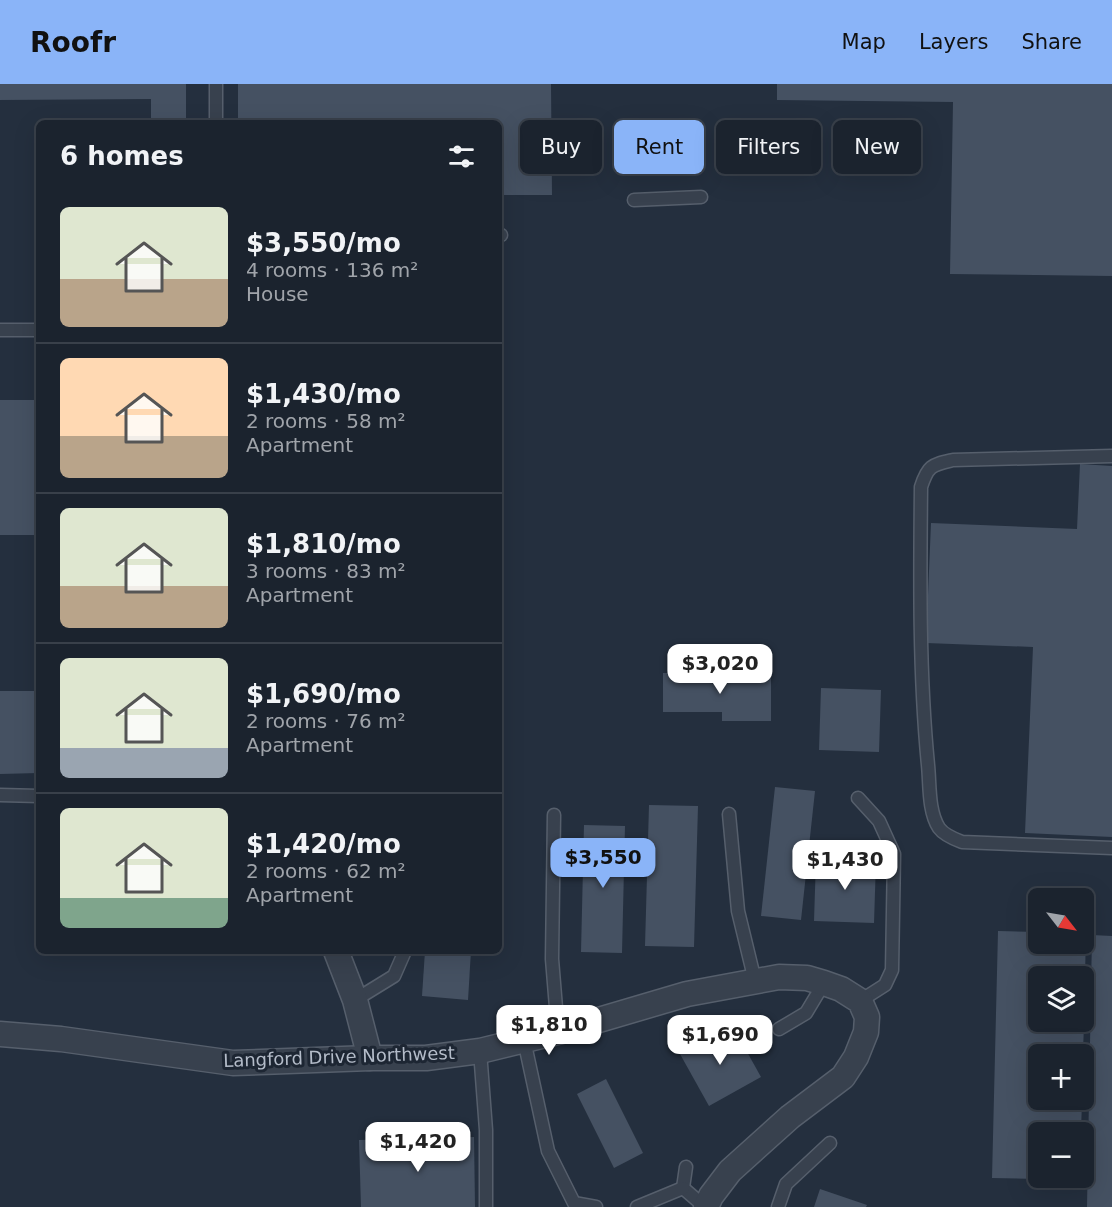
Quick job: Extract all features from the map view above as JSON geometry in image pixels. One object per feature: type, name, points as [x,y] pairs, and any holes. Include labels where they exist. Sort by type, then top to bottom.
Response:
[{"type":"street","points":[[337,954],[355,1000],[370,1058]]},
{"type":"street","name":"Langford Drive Northwest","points":[[0,1034],[61,1039],[233,1063],[426,1058],[480,1051],[558,1032],[687,994],[779,977],[807,978],[824,983],[841,989],[860,1001]]},
{"type":"street","points":[[706,1207],[730,1170],[790,1117],[843,1077],[856,1057],[866,1032],[867,1017],[860,1001]]},
{"type":"lane","points":[[216,84],[216,120]]},
{"type":"lane","points":[[634,200],[701,197]]},
{"type":"lane","points":[[0,330],[36,330]]},
{"type":"lane","points":[[1112,456],[953,460],[932,465],[925,473],[921,487],[920,584],[922,703],[933,811],[939,829],[962,843],[1112,848]]},
{"type":"lane","points":[[0,795],[36,796]]},
{"type":"lane","points":[[858,798],[879,820],[894,854],[892,970],[885,985],[860,1001]]},
{"type":"lane","points":[[729,814],[738,911],[755,981]]},
{"type":"lane","points":[[554,815],[552,959],[558,1032]]},
{"type":"lane","points":[[355,1000],[394,976],[404,954]]},
{"type":"lane","points":[[779,1029],[806,1013],[824,983]]},
{"type":"lane","points":[[524,1040],[548,1151],[574,1203],[596,1207]]},
{"type":"lane","points":[[480,1051],[486,1130],[486,1207]]},
{"type":"lane","points":[[778,1207],[786,1184],[830,1143]]},
{"type":"lane","points":[[683,1188],[686,1167]]},
{"type":"lane","points":[[683,1188],[706,1207]]},
{"type":"lane","points":[[637,1207],[683,1188]]},
{"type":"building","points":[[0,84],[186,84],[186,120],[151,120],[151,99],[0,100]]},
{"type":"building","points":[[238,84],[551,84],[551,120],[520,120],[520,174],[552,174],[552,195],[502,195],[502,120],[238,120]]},
{"type":"building","points":[[777,84],[1112,84],[1112,276],[950,274],[953,102],[777,100]]},
{"type":"building","points":[[0,400],[36,400],[36,535],[0,535]]},
{"type":"building","points":[[1080,464],[1112,466],[1112,837],[1025,833],[1033,647],[926,643],[931,523],[1077,529]]},
{"type":"building","points":[[771,672],[771,721],[722,721],[722,712],[663,712],[663,673]]},
{"type":"building","points":[[821,688],[881,690],[879,752],[819,750]]},
{"type":"building","points":[[0,691],[36,691],[36,773],[0,774]]},
{"type":"building","points":[[775,787],[815,791],[801,920],[761,916]]},
{"type":"building","points":[[649,805],[698,806],[694,947],[645,946]]},
{"type":"building","points":[[584,825],[625,826],[622,953],[581,952]]},
{"type":"building","points":[[816,859],[876,861],[874,923],[814,921]]},
{"type":"building","points":[[998,931],[1028,932],[1028,954],[1086,954],[1085,966],[1028,966],[1028,1032],[1084,1032],[1083,1044],[1028,1044],[1028,1110],[1082,1110],[1081,1122],[1028,1122],[1028,1179],[992,1178]]},
{"type":"building","points":[[1094,935],[1112,936],[1112,1207],[1087,1207],[1087,1188],[1094,1188],[1094,1122],[1089,1122],[1089,1110],[1094,1110],[1094,1044],[1090,1044],[1090,1032],[1094,1032],[1094,966],[1091,966]]},
{"type":"building","points":[[425,954],[471,954],[468,1000],[422,996]]},
{"type":"building","points":[[732,1025],[761,1077],[709,1106],[680,1054]]},
{"type":"building","points":[[606,1079],[643,1153],[614,1168],[577,1094]]},
{"type":"building","points":[[474,1137],[475,1207],[361,1207],[359,1140]]},
{"type":"building","points":[[820,1189],[867,1205],[866,1207],[814,1207]]}]
